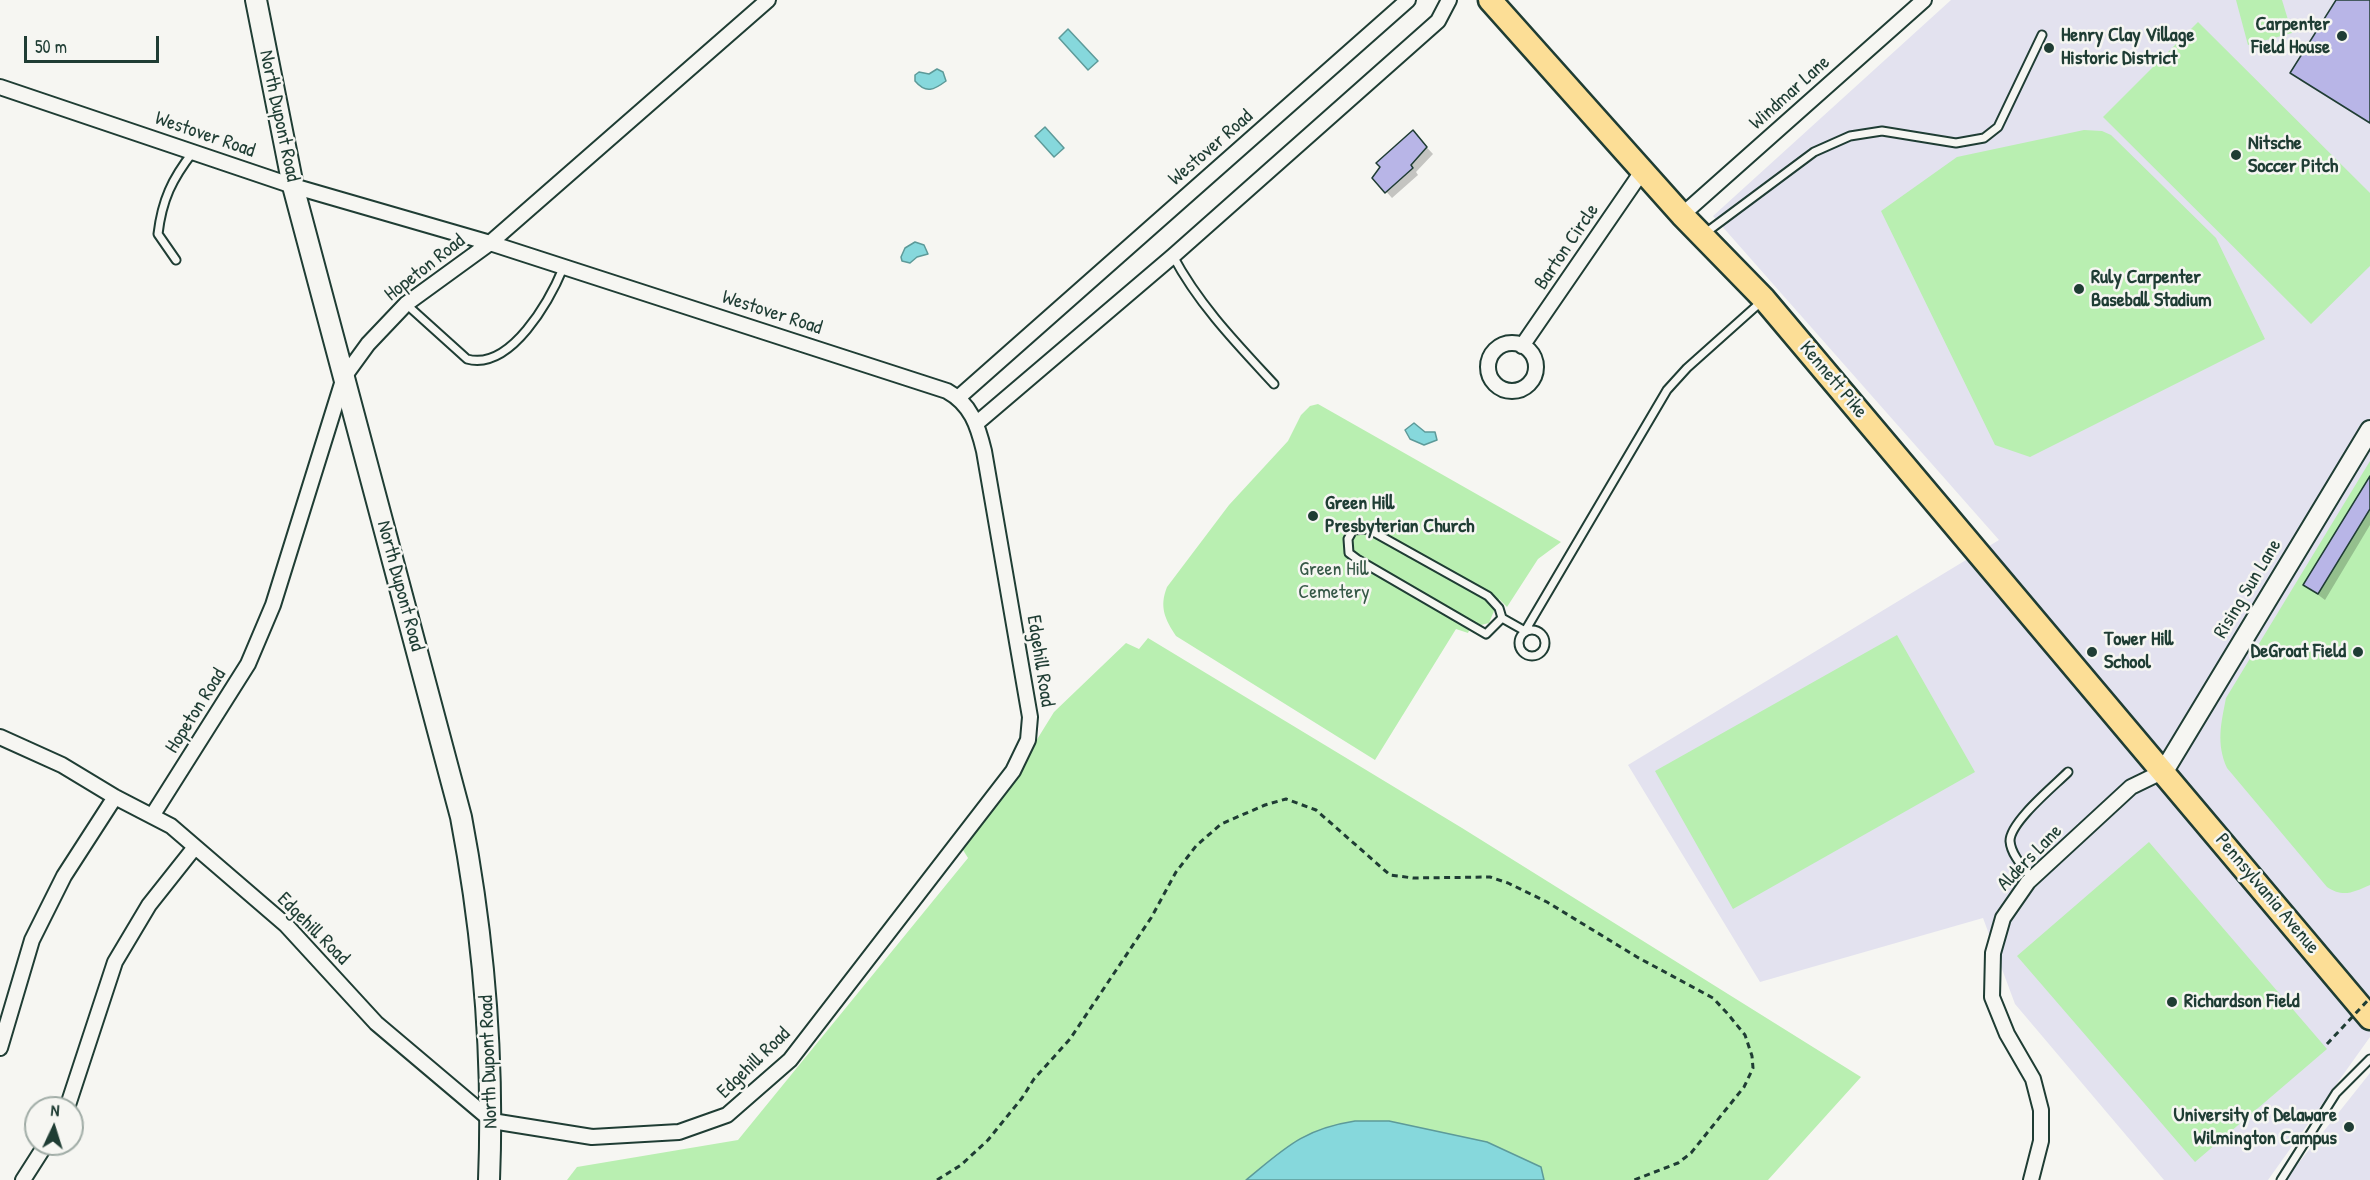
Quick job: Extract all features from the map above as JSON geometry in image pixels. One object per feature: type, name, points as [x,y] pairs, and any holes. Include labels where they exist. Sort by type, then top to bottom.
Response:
[{"type":"main road","name":"North Dupont Road","points":[[256,0],[294,186],[461,817],[475,891],[486,980],[492,1121],[489,1180]]},
{"type":"main road","name":"Kennett Pike","points":[[1490,0],[1702,236],[1764,299],[2164,771]]},
{"type":"main road","name":"Pennsylvania Avenue","points":[[2164,771],[2370,1018]]},
{"type":"street","name":"Hopeton Road","points":[[152,816],[248,664],[273,605],[344,377],[368,344],[406,304],[490,243],[768,0]]},
{"type":"street","name":"Westover Road","points":[[0,87],[294,186],[564,266],[947,391],[959,397],[1408,0]]},
{"type":"street","points":[[977,423],[1173,256],[1438,21],[1449,0]]},
{"type":"street","name":"Windmar Lane","points":[[1682,214],[1924,0]]},
{"type":"street","name":"Barton Circle","points":[[1522,346],[1643,170]]},
{"type":"street","name":"Edgehill Road","points":[[0,737],[62,765],[115,797],[171,826],[286,925],[376,1023],[492,1121],[592,1137],[679,1132],[727,1115],[790,1060],[1013,771],[1028,740],[1030,717],[977,423],[959,397]]},
{"type":"street","name":"Rising Sun Lane","points":[[2164,771],[2370,430]]},
{"type":"street","name":"Alders Lane","points":[[2031,1180],[2041,1141],[2041,1110],[2032,1079],[2007,1034],[1992,997],[1993,953],[2003,918],[2012,900],[2032,878],[2131,787],[2164,771]]},
{"type":"street","points":[[0,1048],[32,940],[64,876],[115,797]]},
{"type":"street","points":[[71,1096],[115,962],[149,905],[195,847]]},
{"type":"street","points":[[23,1180],[38,1156]]},
{"type":"lane","points":[[1702,236],[1814,152],[1850,136],[1882,131],[1956,143],[1984,138],[1998,127],[2042,35]]},
{"type":"lane","points":[[177,260],[158,234],[161,211],[173,177],[193,152]]},
{"type":"lane","points":[[1173,256],[1185,278],[1218,324],[1274,384]]},
{"type":"lane","points":[[406,304],[467,359],[479,362],[489,360],[504,350],[542,311],[564,266]]},
{"type":"lane","points":[[1502,618],[1486,634],[1357,559],[1349,553],[1348,538],[1353,530],[1368,529],[1488,596],[1499,608],[1502,618],[1525,631],[1667,390],[1687,368],[1764,299]]},
{"type":"lane","points":[[2032,878],[2014,854],[2010,841],[2013,832],[2024,816],[2068,772]]},
{"type":"lane","points":[[2281,1180],[2336,1093],[2370,1059]]},
{"type":"path","points":[[937,1180],[961,1165],[987,1140],[1022,1098],[1034,1079],[1070,1039],[1151,918],[1176,872],[1196,846],[1221,824],[1265,805],[1286,799],[1316,810],[1390,875],[1413,878],[1490,877],[1508,883],[1547,902],[1637,957],[1713,998],[1727,1013],[1745,1035],[1752,1056],[1753,1068],[1744,1087],[1691,1153],[1678,1163],[1634,1180]]},
{"type":"path","points":[[2327,1044],[2370,998]]},
{"type":"shaded area","name":"Tower Hill School","points":[[1951,0],[2370,0],[2370,1037],[2268,1180],[2164,1180],[2015,1004],[1983,918],[1760,982],[1628,765],[1999,540],[1713,216]]},
{"type":"shaded area","name":"University of Delaware Wilmington Campus","points":[[2370,1073],[2370,1180],[2285,1180]]},
{"type":"green space","points":[[2236,0],[2282,0],[2292,33],[2248,45]]},
{"type":"green space","name":"Nitsche Soccer Pitch","points":[[2198,22],[2370,193],[2370,266],[2311,324],[2103,117]]},
{"type":"green space","name":"Ruly Carpenter Baseball Stadium","points":[[2084,130],[2102,131],[2111,135],[2216,238],[2265,339],[2030,457],[1995,445],[1881,211],[1957,157]]},
{"type":"green space","name":"Green Hill Cemetery","points":[[1318,404],[1561,542],[1538,559],[1507,607],[1499,599],[1489,623],[1481,625],[1473,622],[1468,633],[1456,629],[1375,760],[1176,636],[1163,607],[1167,587],[1229,505],[1288,441],[1301,415],[1310,406]]},
{"type":"green space","points":[[2370,461],[2370,885],[2354,892],[2343,893],[2327,887],[2227,768],[2220,733],[2226,698]]},
{"type":"green space","points":[[1897,635],[1975,772],[1733,909],[1655,771]]},
{"type":"green space","points":[[1148,638],[1462,828],[1861,1077],[1768,1180],[567,1180],[577,1167],[738,1140],[968,858],[963,850],[1002,796],[1054,712],[1126,643],[1139,649]]},
{"type":"green space","name":"Richardson Field","points":[[2149,842],[2327,1049],[2195,1162],[2017,956]]},
{"type":"water","points":[[1068,29],[1098,61],[1088,70],[1059,38]]},
{"type":"water","points":[[937,69],[943,72],[946,81],[938,87],[926,89],[915,81],[915,75],[919,72],[929,74]]},
{"type":"water","points":[[1045,127],[1064,148],[1054,157],[1035,136]]},
{"type":"water","points":[[915,242],[924,245],[928,254],[917,257],[910,263],[902,261],[901,257],[905,248]]},
{"type":"water","points":[[1414,423],[1425,432],[1435,432],[1437,440],[1424,445],[1410,439],[1405,430]]},
{"type":"water","points":[[1355,1121],[1389,1121],[1487,1142],[1541,1167],[1544,1180],[1246,1180],[1296,1141],[1322,1129]]},
{"type":"building","name":"Carpenter Field House","points":[[2336,0],[2370,0],[2370,123],[2290,73]]},
{"type":"building","points":[[1413,130],[1427,147],[1411,165],[1413,168],[1385,193],[1372,178],[1380,167],[1376,163]]},
{"type":"building","points":[[2370,476],[2370,509],[2318,594],[2303,585]]},
{"type":"place","name":"Carpenter Field House","points":[[2342,36]]},
{"type":"place","name":"Henry Clay Village Historic District","points":[[2049,48]]},
{"type":"place","name":"Nitsche Soccer Pitch","points":[[2236,155]]},
{"type":"place","name":"Ruly Carpenter Baseball Stadium","points":[[2079,289]]},
{"type":"place","name":"Green Hill Presbyterian Church","points":[[1313,516]]},
{"type":"place","name":"Tower Hill School","points":[[2092,652]]},
{"type":"place","name":"DeGroat Field","points":[[2358,652]]},
{"type":"place","name":"Richardson Field","points":[[2172,1002]]},
{"type":"place","name":"University of Delaware Wilmington Campus","points":[[2349,1127]]}]
